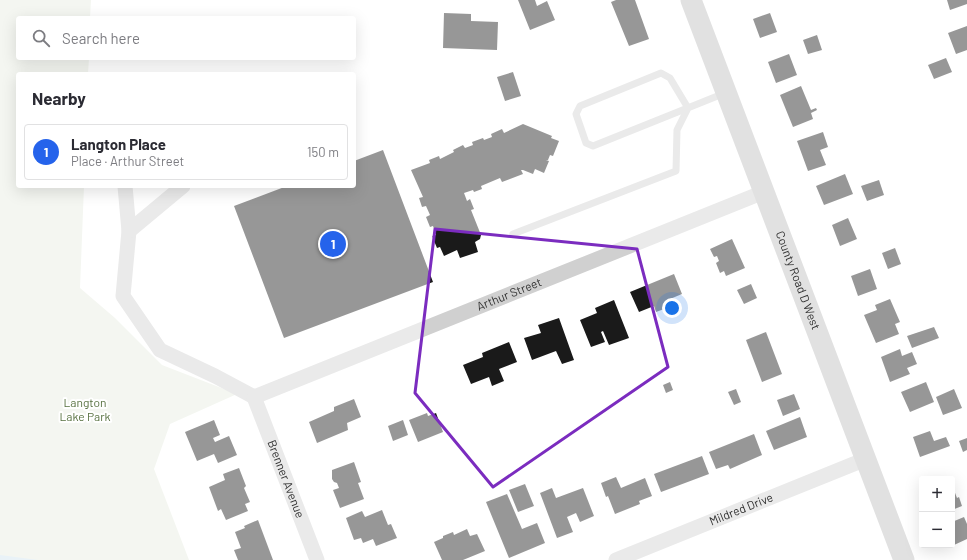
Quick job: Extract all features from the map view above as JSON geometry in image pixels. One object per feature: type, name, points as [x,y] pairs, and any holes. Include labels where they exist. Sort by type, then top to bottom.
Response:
[{"type":"street","name":"County Road D West","points":[[691,0],[904,560]]},
{"type":"street","points":[[125,188],[129,231],[123,296],[160,350],[215,376],[254,397]]},
{"type":"street","points":[[129,231],[181,188]]},
{"type":"street","name":"Arthur Street","points":[[254,397],[764,192]]},
{"type":"street","name":"Brenner Avenue","points":[[254,397],[317,560]]},
{"type":"street","name":"Mildred Drive","points":[[616,560],[866,459]]},
{"type":"lane","points":[[688,108],[670,78],[661,73],[580,106],[576,114],[586,143],[594,146],[727,93]]},
{"type":"lane","points":[[513,234],[676,171],[677,130],[688,108]]},
{"type":"highlighted area","points":[[435,229],[637,249],[668,367],[493,487],[415,393]]},
{"type":"green space","name":"Langton Lake Park","points":[[0,0],[91,0],[90,16],[16,16],[16,60],[89,60],[88,72],[16,72],[16,188],[84,188],[80,288],[115,318],[162,365],[237,394],[170,424],[154,469],[189,560],[0,560]]},
{"type":"water","points":[[0,555],[38,560],[0,560]]},
{"type":"building","points":[[518,0],[535,0],[537,6],[547,1],[555,20],[530,30]]},
{"type":"building","points":[[616,0],[635,0],[649,39],[629,46],[611,2]]},
{"type":"building","points":[[947,0],[967,0],[967,4],[950,10]]},
{"type":"building","points":[[444,13],[471,14],[471,21],[498,22],[497,50],[443,48]]},
{"type":"building","points":[[770,13],[777,32],[760,38],[753,19]]},
{"type":"building","points":[[967,26],[967,50],[956,54],[948,33]]},
{"type":"building","points":[[817,35],[822,50],[808,54],[803,40]]},
{"type":"building","points":[[789,54],[797,75],[776,83],[768,62]]},
{"type":"building","points":[[946,58],[952,72],[934,79],[928,65]]},
{"type":"building","points":[[513,72],[521,96],[505,101],[497,77]]},
{"type":"building","points":[[801,86],[811,110],[816,108],[817,110],[811,113],[813,119],[793,127],[780,95]]},
{"type":"building","points":[[523,124],[552,136],[551,138],[559,141],[553,156],[550,155],[548,160],[546,160],[549,161],[544,173],[535,169],[533,174],[521,170],[523,174],[502,182],[500,178],[481,186],[482,189],[464,193],[467,201],[470,199],[474,209],[471,210],[481,235],[480,239],[475,242],[478,252],[460,258],[457,250],[444,256],[440,247],[437,248],[432,236],[436,235],[433,226],[430,227],[426,217],[430,215],[426,206],[422,207],[419,198],[423,197],[411,170],[430,163],[429,160],[439,156],[440,159],[454,152],[453,150],[463,145],[465,148],[473,145],[472,142],[483,138],[484,140],[492,137],[491,134],[502,129],[504,133]]},
{"type":"building","points":[[823,132],[828,147],[820,150],[826,165],[808,171],[797,141]]},
{"type":"building","points":[[383,150],[433,282],[284,338],[234,206],[282,188],[356,188],[356,160]]},
{"type":"building","points":[[845,174],[853,194],[824,205],[816,186]]},
{"type":"building","points":[[879,180],[884,195],[867,201],[861,186]]},
{"type":"building","points":[[848,218],[857,239],[840,246],[832,225]]},
{"type":"building","points":[[732,239],[745,268],[726,276],[724,271],[720,273],[716,263],[719,261],[717,256],[714,257],[710,249]]},
{"type":"building","points":[[895,248],[901,264],[888,269],[882,253]]},
{"type":"building","points":[[870,269],[877,289],[858,296],[851,276]]},
{"type":"building","points":[[674,274],[682,294],[670,299],[672,306],[656,312],[654,306],[639,312],[630,292]]},
{"type":"building","points":[[751,284],[757,298],[744,304],[737,290]]},
{"type":"building","points":[[890,299],[900,322],[895,324],[899,334],[876,343],[864,315],[877,310],[875,305]]},
{"type":"building","points":[[614,300],[629,338],[609,345],[603,331],[601,332],[605,342],[591,347],[580,320],[597,313],[595,308]]},
{"type":"building","points":[[559,318],[574,360],[562,364],[556,351],[532,360],[524,338],[541,333],[538,325]]},
{"type":"building","points":[[934,327],[939,338],[912,348],[907,336]]},
{"type":"building","points":[[766,332],[782,374],[762,382],[746,340]]},
{"type":"building","points":[[509,342],[517,362],[499,369],[504,381],[492,386],[489,377],[471,384],[463,365],[483,357],[482,353]]},
{"type":"building","points":[[900,349],[902,356],[912,352],[917,364],[907,368],[910,374],[890,382],[881,357]]},
{"type":"building","points":[[670,382],[673,390],[666,393],[663,385]]},
{"type":"building","points":[[926,382],[934,402],[910,412],[901,392]]},
{"type":"building","points":[[736,389],[741,402],[734,405],[728,392]]},
{"type":"building","points":[[954,389],[962,408],[943,415],[936,397]]},
{"type":"building","points":[[794,394],[800,409],[783,416],[777,400]]},
{"type":"building","points":[[354,399],[361,417],[347,423],[348,430],[317,443],[309,422],[334,411],[334,407]]},
{"type":"building","points":[[427,413],[428,416],[436,413],[443,432],[418,442],[409,420]]},
{"type":"building","points":[[800,417],[807,437],[774,450],[766,431]]},
{"type":"building","points":[[214,420],[220,435],[213,438],[215,442],[229,436],[237,455],[218,463],[214,454],[197,461],[185,432]]},
{"type":"building","points":[[403,420],[408,435],[393,441],[388,426]]},
{"type":"building","points":[[930,431],[934,441],[946,437],[950,446],[920,457],[913,437]]},
{"type":"building","points":[[754,434],[762,455],[730,469],[728,465],[716,469],[709,452]]},
{"type":"building","points":[[967,438],[967,450],[963,452],[959,441]]},
{"type":"building","points":[[702,456],[709,474],[661,492],[654,474]]},
{"type":"building","points":[[354,462],[361,482],[358,483],[364,499],[340,508],[333,490],[339,488],[337,483],[332,479],[332,470]]},
{"type":"building","points":[[239,468],[246,486],[244,488],[250,502],[245,504],[248,511],[226,520],[221,509],[218,511],[209,487],[225,480],[223,474]]},
{"type":"building","points":[[616,477],[621,488],[645,478],[652,496],[639,501],[640,504],[615,514],[608,496],[606,497],[601,483]]},
{"type":"building","points":[[525,484],[534,506],[518,512],[509,490]]},
{"type":"building","points":[[552,488],[556,498],[583,488],[594,516],[580,522],[576,513],[567,517],[573,532],[557,538],[540,493]]},
{"type":"building","points":[[955,493],[957,498],[959,497],[962,506],[955,509]]},
{"type":"building","points":[[507,494],[522,529],[537,523],[545,543],[509,558],[486,502]]},
{"type":"building","points":[[382,510],[388,525],[391,524],[397,538],[376,546],[373,539],[363,543],[361,538],[354,540],[346,518],[362,511],[365,517]]},
{"type":"building","points":[[964,517],[967,524],[967,539],[955,545],[955,521]]},
{"type":"building","points":[[258,520],[273,560],[238,560],[234,550],[241,548],[235,532]]},
{"type":"building","points":[[467,529],[470,536],[477,534],[485,551],[463,560],[442,560],[434,542],[453,532],[454,535]]},
{"type":"place","name":"Langton Place","points":[[333,244]]}]
